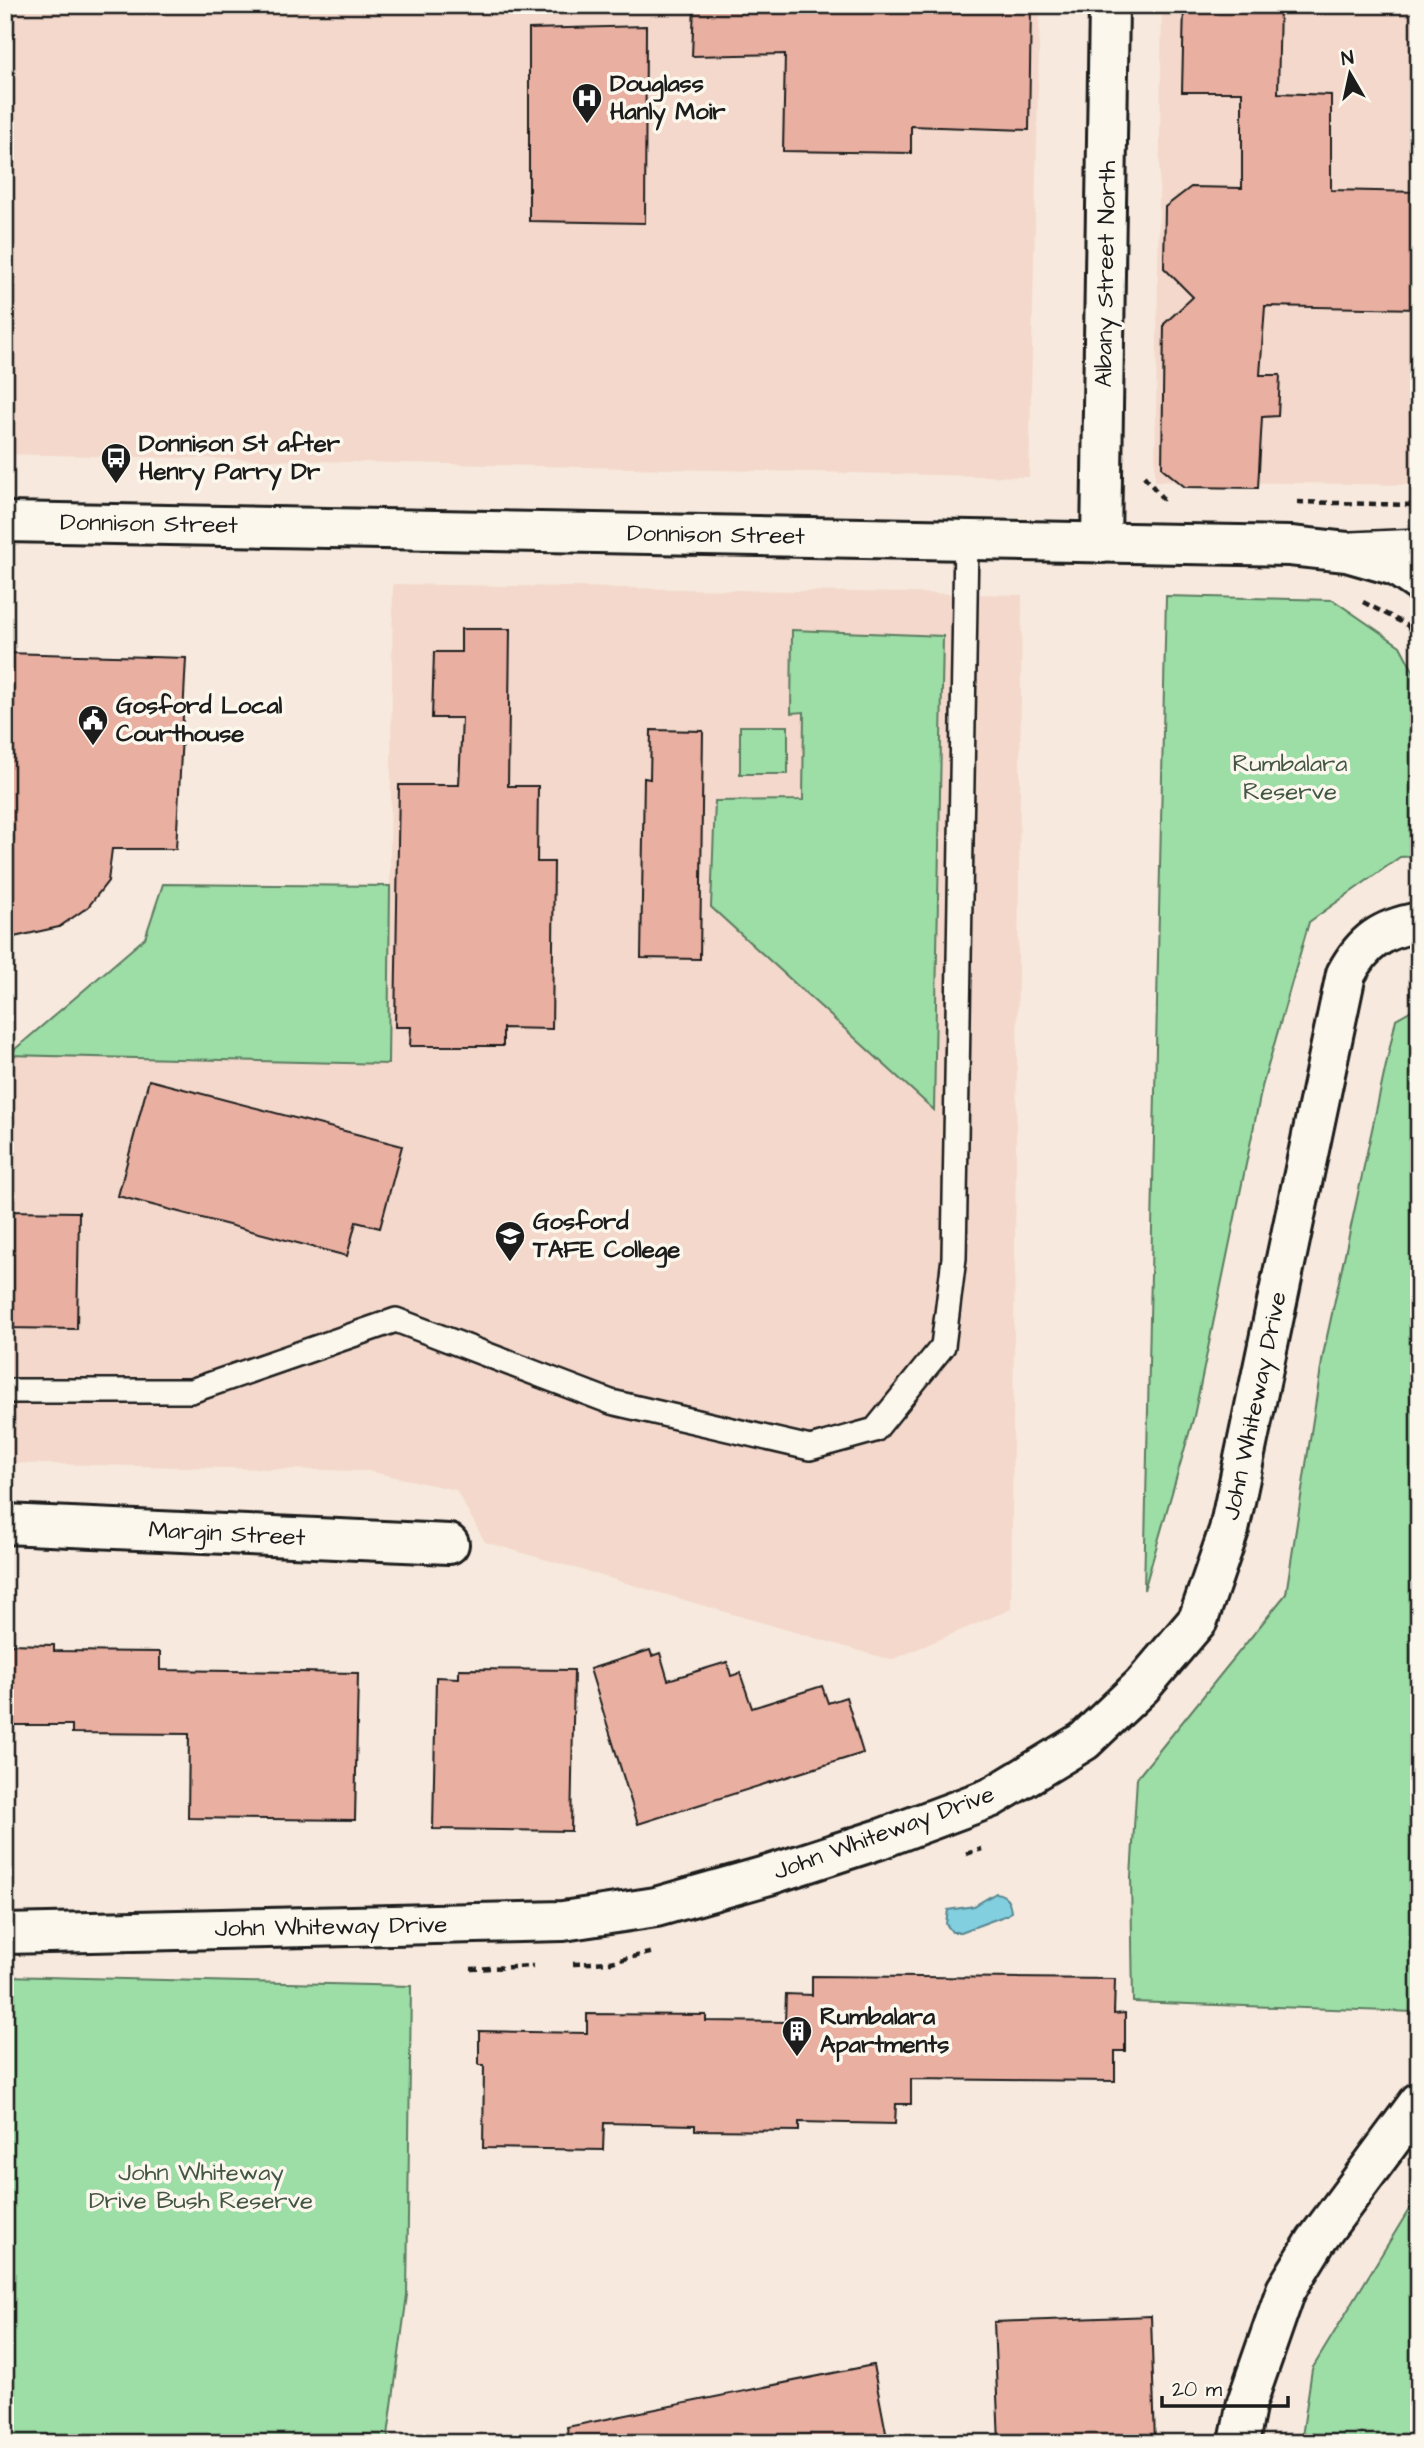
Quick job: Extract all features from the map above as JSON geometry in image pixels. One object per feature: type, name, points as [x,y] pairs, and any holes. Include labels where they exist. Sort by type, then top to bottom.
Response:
[{"type":"street","name":"Albany Street North","points":[[1101,543],[1109,5]]},
{"type":"street","name":"Donnison Street","points":[[5,522],[1290,546],[1347,552],[1384,562],[1396,566],[1419,582]]},
{"type":"street","name":"John Whiteway Drive","points":[[5,1934],[563,1921],[656,1907],[769,1875],[880,1839],[990,1798],[1084,1741],[1142,1686],[1198,1620],[1229,1530],[1346,974],[1357,955],[1372,940],[1391,929],[1419,922]]},
{"type":"street","name":"Margin Street","points":[[5,1524],[449,1544]]},
{"type":"street","points":[[1239,2443],[1247,2402],[1286,2290],[1316,2241],[1419,2102]]},
{"type":"lane","points":[[5,1391],[191,1391],[396,1320],[611,1402],[810,1448],[875,1430],[943,1346],[954,1258],[966,541]]},
{"type":"lane","points":[[1290,546],[1419,541]]},
{"type":"path","points":[[1143,475],[1163,499],[1176,500]]},
{"type":"path","points":[[1284,502],[1419,505]]},
{"type":"path","points":[[1359,600],[1407,625],[1419,640]]},
{"type":"shaded area","points":[[5,5],[1040,5],[1029,477],[5,454]]},
{"type":"shaded area","points":[[1162,5],[1419,5],[1419,485],[1155,481]]},
{"type":"shaded area","name":"Gosford TAFE College","points":[[393,584],[1022,595],[1011,1609],[891,1660],[485,1542],[456,1490],[368,1471],[5,1463],[5,1055],[388,1063]]},
{"type":"green space","name":"Rumbalara Reserve","points":[[1166,596],[1333,600],[1400,646],[1419,682],[1419,856],[1400,857],[1309,922],[1262,1087],[1194,1416],[1144,1590]]},
{"type":"green space","points":[[792,630],[943,636],[934,1110],[711,907],[715,801],[803,800],[804,712],[791,713]]},
{"type":"green space","points":[[740,726],[788,726],[788,774],[740,774]]},
{"type":"green space","points":[[163,884],[390,886],[388,1064],[8,1055],[145,938]]},
{"type":"green space","points":[[1419,1006],[1419,1994],[1415,2012],[1133,2002],[1131,1877],[1137,1778],[1286,1594],[1323,1355],[1396,1019]]},
{"type":"green space","name":"John Whiteway Drive Bush Reserve","points":[[5,1976],[411,1986],[407,2295],[387,2443],[5,2443]]},
{"type":"green space","points":[[1419,2193],[1419,2443],[1301,2443],[1312,2369]]},
{"type":"water","points":[[996,1893],[1003,1895],[1009,1902],[1011,1912],[1007,1915],[961,1932],[952,1932],[946,1924],[948,1910],[974,1906]]},
{"type":"building","points":[[694,5],[1031,5],[1029,130],[911,126],[911,153],[783,151],[785,54],[692,56]]},
{"type":"building","points":[[1184,5],[1280,5],[1278,93],[1331,95],[1331,190],[1419,192],[1419,309],[1265,306],[1260,375],[1280,375],[1278,416],[1262,417],[1258,488],[1185,487],[1162,468],[1164,324],[1193,297],[1164,268],[1165,207],[1191,187],[1242,188],[1242,92],[1182,92]]},
{"type":"building","name":"Douglass Hanly Moir","points":[[646,26],[645,223],[529,221],[529,29]]},
{"type":"building","points":[[461,629],[510,629],[508,786],[538,786],[537,862],[554,862],[552,1029],[503,1028],[503,1046],[410,1046],[411,1027],[395,1027],[399,785],[459,785],[462,718],[432,718],[434,652],[461,652]]},
{"type":"building","name":"Gosford Local Courthouse","points":[[5,653],[186,658],[176,849],[112,849],[108,881],[88,907],[59,927],[5,939]]},
{"type":"building","points":[[651,730],[703,731],[700,959],[641,958],[644,778],[650,779]]},
{"type":"building","points":[[149,1080],[402,1146],[380,1228],[356,1222],[347,1256],[118,1196]]},
{"type":"building","points":[[5,1211],[79,1212],[77,1329],[5,1328]]},
{"type":"building","points":[[5,1644],[54,1645],[54,1651],[160,1652],[160,1670],[358,1673],[355,1820],[188,1818],[189,1734],[72,1733],[72,1725],[5,1725]]},
{"type":"building","points":[[650,1650],[652,1656],[660,1653],[668,1680],[727,1662],[731,1676],[740,1673],[752,1708],[822,1686],[828,1703],[846,1697],[863,1753],[638,1824],[590,1669]]},
{"type":"building","points":[[459,1669],[574,1670],[571,1831],[433,1829],[436,1677],[459,1678]]},
{"type":"building","name":"Rumbalara Apartments","points":[[812,1976],[1115,1979],[1114,2014],[1125,2013],[1125,2051],[1115,2051],[1115,2081],[911,2079],[911,2104],[896,2104],[895,2124],[799,2122],[799,2131],[695,2130],[695,2125],[604,2123],[603,2150],[483,2148],[484,2065],[479,2065],[479,2031],[587,2033],[587,2014],[706,2015],[706,2021],[785,2022],[786,1994],[812,1995]]},
{"type":"building","points":[[1151,2316],[1155,2443],[999,2443],[994,2322]]},
{"type":"building","points":[[873,2365],[888,2443],[569,2443],[567,2427]]},
{"type":"place","name":"Douglass Hanly Moir","points":[[587,125]]},
{"type":"place","name":"Donnison St after Henry Parry Dr","points":[[116,485]]},
{"type":"place","name":"Gosford Local Courthouse","points":[[93,747]]},
{"type":"place","name":"Gosford TAFE College","points":[[510,1263]]},
{"type":"place","name":"Rumbalara Apartments","points":[[797,2058]]}]
